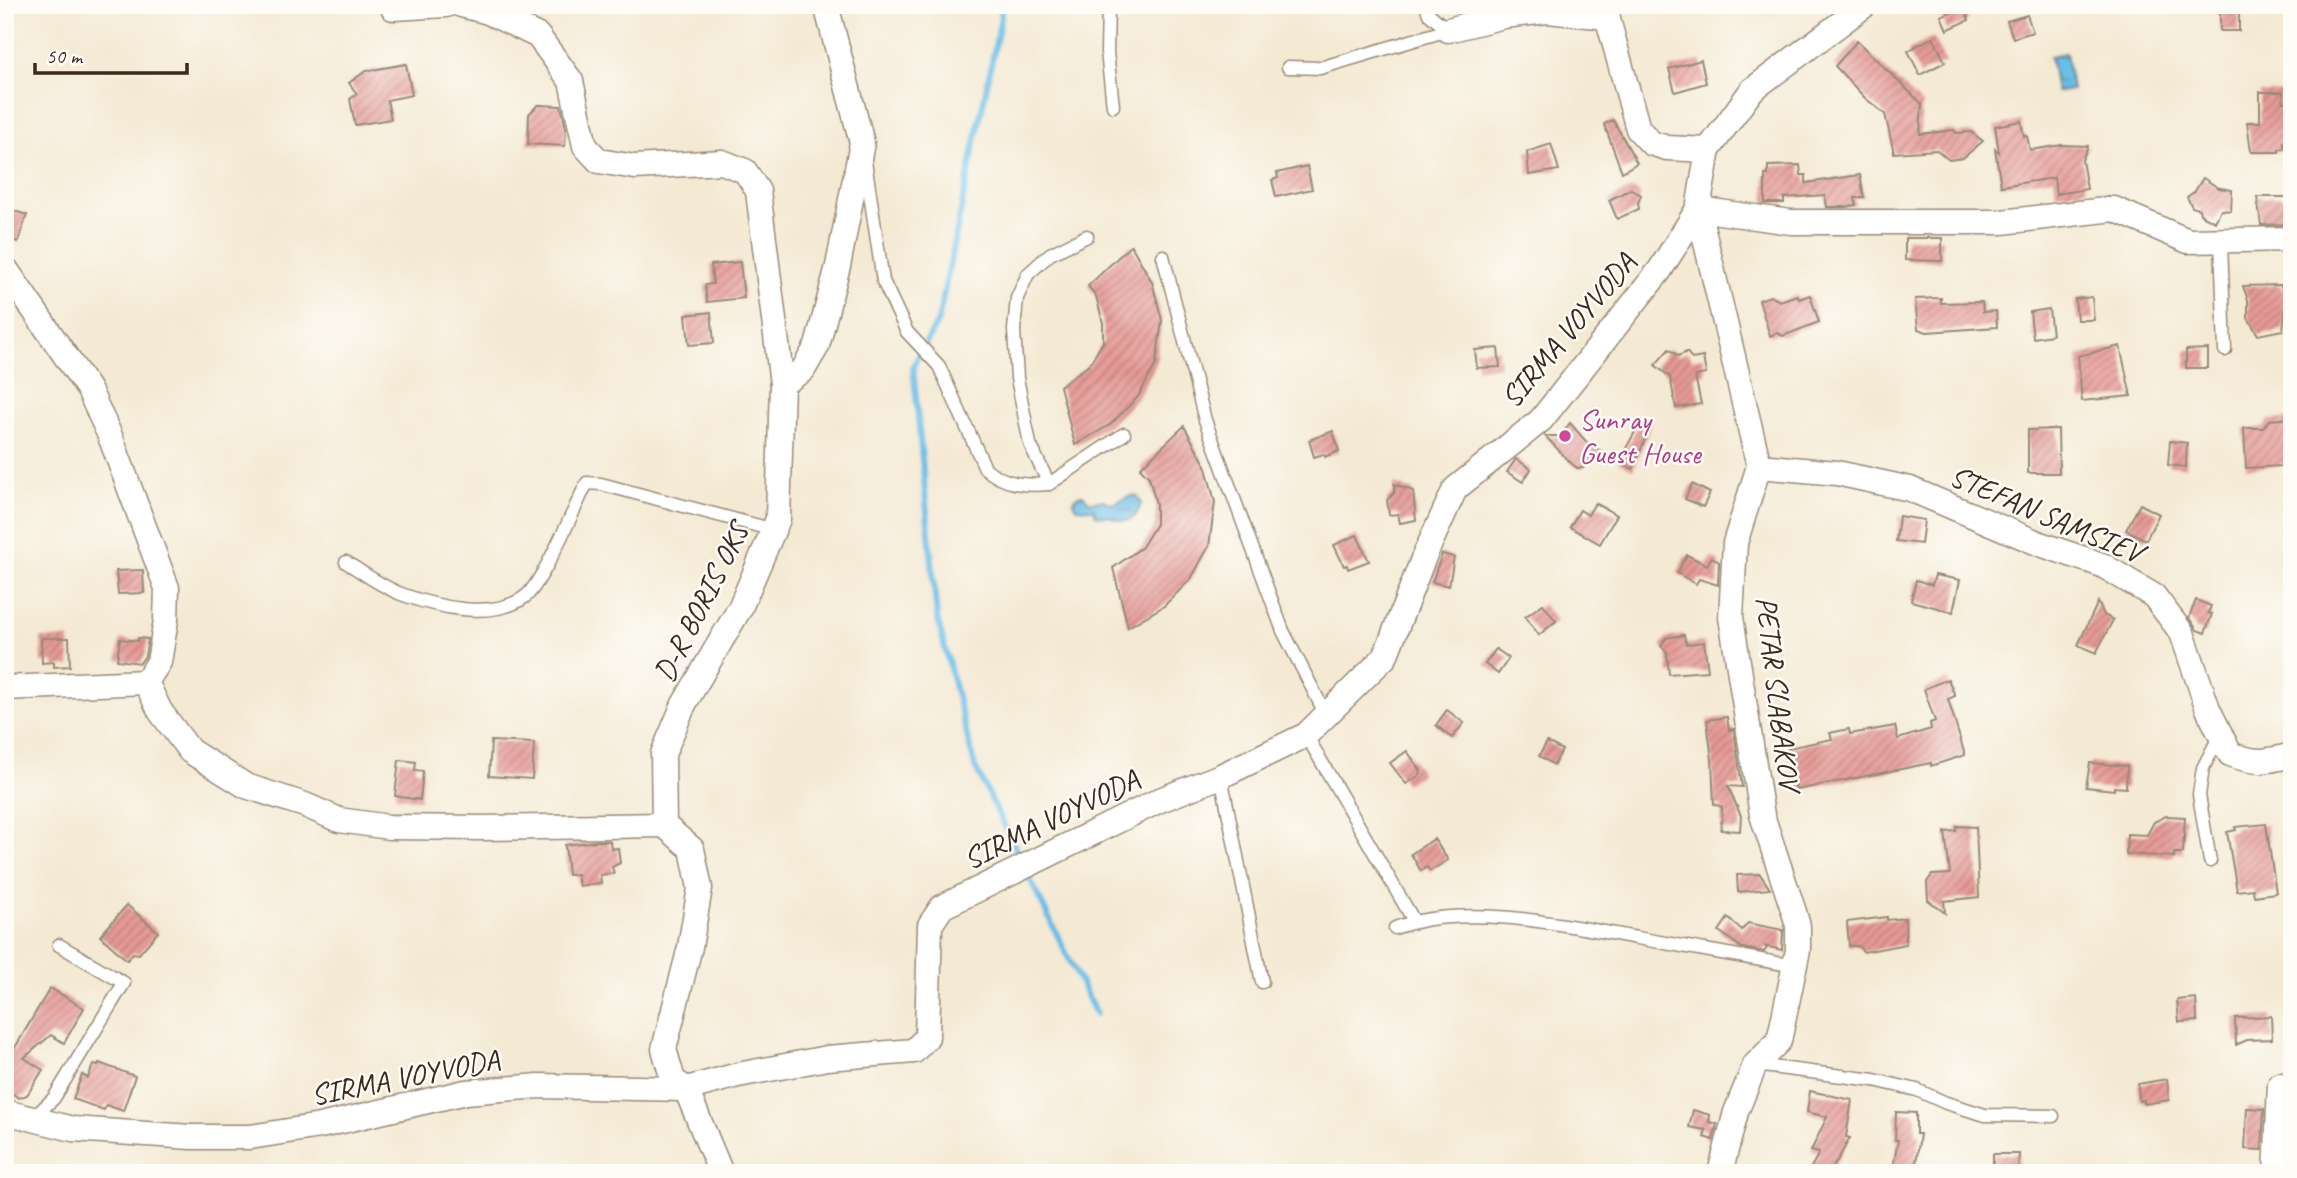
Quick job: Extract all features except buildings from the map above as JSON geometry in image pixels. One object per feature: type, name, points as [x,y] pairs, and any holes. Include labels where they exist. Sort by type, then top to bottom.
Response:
[{"type":"street","points":[[393,8],[446,5]]},
{"type":"street","name":"D-R BORIS OKS","points":[[461,5],[488,12],[538,36],[571,80],[585,146],[599,161],[635,167],[722,162],[746,171],[758,191],[782,384],[778,519],[740,608],[684,704],[663,754],[664,825]]},
{"type":"street","points":[[782,384],[803,370],[817,346],[838,265],[862,143],[826,5]]},
{"type":"street","name":"SIRMA VOYVODA","points":[[5,1112],[73,1129],[191,1137],[250,1137],[320,1126],[466,1093],[539,1086],[686,1089],[738,1075],[827,1058],[902,1052],[927,1037],[930,925],[942,906],[1160,800],[1221,776],[1306,735],[1385,657],[1423,559],[1455,489],[1541,420],[1660,270],[1698,209],[1708,150],[1752,90],[1865,5]]},
{"type":"street","points":[[1448,30],[1504,16],[1547,11],[1606,11],[1638,129],[1651,143],[1667,148],[1708,150]]},
{"type":"street","points":[[1759,466],[1698,209],[1791,222],[2002,222],[2114,209],[2188,241],[2292,239]]},
{"type":"street","points":[[5,268],[89,390],[110,436],[167,589],[166,620],[159,662],[146,682]]},
{"type":"street","name":"STEFAN SAMSIEV","points":[[1759,466],[1837,473],[1910,489],[2040,544],[2102,565],[2154,596],[2182,633],[2208,709],[2230,754],[2250,762],[2292,755]]},
{"type":"street","name":"PETAR SLABAKOV","points":[[1720,1173],[1736,1112],[1755,1065],[1779,1041],[1798,950],[1798,926],[1762,815],[1731,617],[1735,543],[1759,466]]},
{"type":"street","points":[[5,688],[146,682]]},
{"type":"street","points":[[146,682],[160,711],[190,751],[246,786],[305,805],[339,820],[388,827],[664,825],[692,849],[700,888],[690,947],[664,1049],[673,1080],[686,1089],[721,1173]]},
{"type":"street","points":[[2276,1173],[2280,1085]]},
{"type":"lane","points":[[1108,5],[1107,52],[1113,106]]},
{"type":"lane","points":[[1426,5],[1429,14],[1448,30]]},
{"type":"lane","points":[[1288,68],[1321,68],[1448,30]]},
{"type":"lane","points":[[862,143],[883,281],[907,332],[939,366],[985,468],[995,478],[1023,486],[1049,484],[1124,434]]},
{"type":"lane","points":[[1049,484],[1030,444],[1017,379],[1014,330],[1017,299],[1028,274],[1050,254],[1087,236]]},
{"type":"lane","points":[[2221,242],[2225,350]]},
{"type":"lane","points":[[1163,256],[1205,420],[1283,631],[1326,715]]},
{"type":"lane","points":[[345,562],[400,594],[453,609],[498,608],[526,596],[545,566],[586,483],[601,484],[774,530]]},
{"type":"lane","points":[[1306,735],[1413,921]]},
{"type":"lane","points":[[2210,861],[2199,796],[2203,768],[2220,735]]},
{"type":"lane","points":[[1221,776],[1262,982]]},
{"type":"lane","points":[[1395,928],[1413,921],[1485,917],[1544,921],[1795,966]]},
{"type":"lane","points":[[31,1120],[54,1098],[124,983],[59,945]]},
{"type":"lane","points":[[1755,1065],[1874,1080],[1917,1090],[1946,1103],[1985,1115],[2053,1116]]},
{"type":"water","points":[[2066,53],[2072,90],[2056,92],[2050,56]]},
{"type":"water","points":[[1083,495],[1090,502],[1103,500],[1113,504],[1130,496],[1137,496],[1141,503],[1132,519],[1125,521],[1096,515],[1094,509],[1076,508],[1073,502],[1077,496]]},
{"type":"waterway","points":[[1000,5],[1001,17],[938,321],[913,366],[937,617],[975,767],[1022,861]]},
{"type":"waterway","points":[[1026,871],[1096,1014]]},
{"type":"place","name":"Sunray Guest House","points":[[1565,436]]}]
